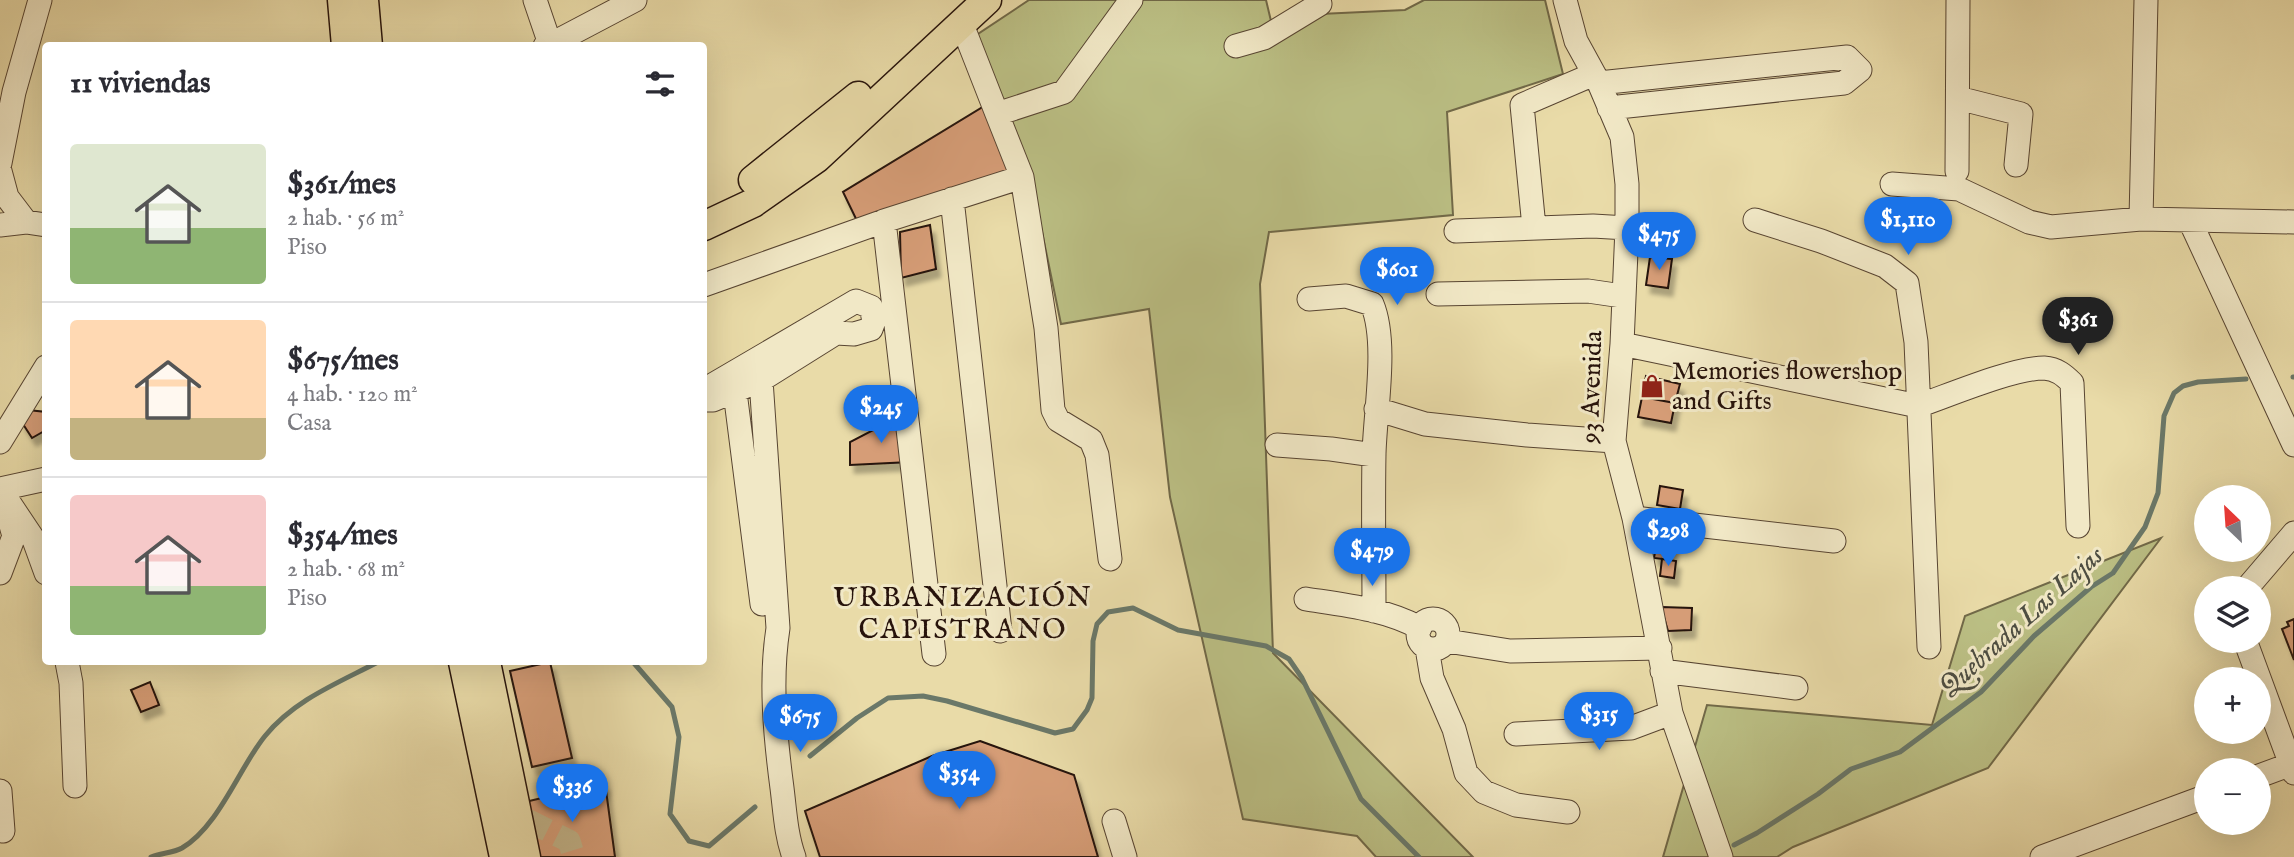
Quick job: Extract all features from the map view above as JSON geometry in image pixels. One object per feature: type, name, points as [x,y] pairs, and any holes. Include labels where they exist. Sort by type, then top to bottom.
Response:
[{"type":"main road","points":[[342,0],[346,42]]},
{"type":"main road","points":[[364,0],[368,42]]},
{"type":"main road","points":[[707,204],[762,175],[960,11],[987,0]]},
{"type":"main road","points":[[707,225],[752,203],[817,158],[960,11]]},
{"type":"main road","points":[[464,665],[503,857]]},
{"type":"main road","points":[[487,665],[522,818],[526,857]]},
{"type":"street","points":[[0,163],[7,90],[40,0]]},
{"type":"street","points":[[535,0],[546,42]]},
{"type":"street","points":[[553,42],[635,0]]},
{"type":"street","points":[[997,114],[1064,92],[1131,0]]},
{"type":"street","points":[[1236,46],[1264,38],[1320,4],[1319,0]]},
{"type":"street","name":"93 Avenida","points":[[1565,0],[1576,41],[1597,79],[1622,136],[1627,184],[1627,228],[1614,441],[1634,518],[1671,713],[1721,857]]},
{"type":"street","points":[[1957,171],[1958,0]]},
{"type":"street","points":[[2141,219],[2146,0]]},
{"type":"street","points":[[960,11],[1022,177],[1046,328],[1053,410],[1058,419],[1091,440],[1097,455],[1110,559]]},
{"type":"street","points":[[1533,217],[1522,105],[1597,79],[1847,57],[1860,70],[1844,83],[1609,108]]},
{"type":"street","points":[[1958,98],[2021,114],[2017,165]]},
{"type":"street","points":[[0,171],[7,197],[36,224]]},
{"type":"street","points":[[707,284],[884,221],[1022,177]]},
{"type":"street","points":[[1892,184],[1959,189],[2029,222],[2051,227],[2141,219],[2294,222]]},
{"type":"street","points":[[952,199],[1000,631]]},
{"type":"street","points":[[0,209],[36,224]]},
{"type":"street","points":[[1755,220],[1821,241],[1885,266],[1907,283],[1916,342],[1929,647]]},
{"type":"street","points":[[884,221],[934,654]]},
{"type":"street","points":[[2190,221],[2294,445]]},
{"type":"street","points":[[0,225],[36,224]]},
{"type":"street","points":[[1456,231],[1593,226],[1627,228]]},
{"type":"street","points":[[1438,294],[1588,291],[1622,296]]},
{"type":"street","points":[[1309,299],[1346,296],[1372,304],[1378,317],[1380,344],[1374,455],[1374,611]]},
{"type":"street","points":[[707,388],[856,301],[871,307],[874,321],[871,329],[854,334],[836,333],[761,380],[735,392],[707,400]]},
{"type":"street","points":[[1622,344],[1918,406],[2015,373],[2045,368],[2063,373],[2072,383],[2078,526]]},
{"type":"street","points":[[0,442],[42,374]]},
{"type":"street","points":[[761,380],[778,628],[773,659],[777,749],[788,841],[794,857]]},
{"type":"street","points":[[735,392],[765,628],[773,659]]},
{"type":"street","points":[[1376,409],[1425,424],[1614,441]]},
{"type":"street","points":[[1278,445],[1374,455]]},
{"type":"street","points":[[0,489],[42,480]]},
{"type":"street","points":[[0,489],[34,540],[42,562]]},
{"type":"street","points":[[0,489],[14,536],[0,573]]},
{"type":"street","points":[[1634,518],[1834,541]]},
{"type":"street","points":[[2257,576],[2294,533]]},
{"type":"street","points":[[1306,599],[1374,611],[1406,621],[1431,639],[1510,650],[1661,659],[1796,688]]},
{"type":"street","points":[[1431,639],[1432,678],[1454,729],[1466,773],[1484,792],[1516,805],[1568,811]]},
{"type":"street","points":[[2250,653],[2293,767],[2271,773]]},
{"type":"street","points":[[68,665],[71,683],[75,786]]},
{"type":"street","points":[[1516,734],[1631,728],[1671,713]]},
{"type":"street","points":[[0,791],[3,831]]},
{"type":"street","points":[[2042,857],[2194,801]]},
{"type":"street","points":[[1114,821],[1125,857]]},
{"type":"green space","points":[[1029,0],[1266,0],[1271,21],[1299,15],[1405,10],[1424,0],[1545,0],[1563,74],[1447,112],[1453,215],[1269,232],[1260,284],[1273,653],[1473,857],[1376,857],[1357,836],[1243,819],[1170,497],[1149,309],[1061,324],[1035,198],[975,36]]},
{"type":"green space","points":[[2161,538],[1988,768],[1793,847],[1777,857],[1663,857],[1707,705],[1932,725],[1965,616]]},
{"type":"building","points":[[986,105],[1017,175],[859,225],[843,192]]},
{"type":"building","points":[[930,225],[936,269],[901,278],[900,232]]},
{"type":"building","points":[[1650,257],[1672,259],[1668,288],[1646,285]]},
{"type":"building","points":[[1646,376],[1680,384],[1675,403],[1642,397]]},
{"type":"building","points":[[1642,397],[1675,403],[1671,423],[1638,417]]},
{"type":"building","points":[[28,410],[42,412],[42,432],[32,438],[21,421]]},
{"type":"building","points":[[902,415],[910,462],[850,465],[850,442]]},
{"type":"building","points":[[1660,486],[1683,490],[1680,509],[1657,505]]},
{"type":"building","points":[[1658,534],[1675,537],[1671,560],[1654,558]]},
{"type":"building","points":[[1662,559],[1676,561],[1674,578],[1660,576]]},
{"type":"building","points":[[1661,607],[1692,608],[1691,630],[1668,631]]},
{"type":"building","points":[[2294,619],[2294,660],[2282,629],[2289,626],[2287,622]]},
{"type":"building","points":[[551,665],[572,758],[532,767],[510,671]]},
{"type":"building","points":[[150,682],[159,705],[141,712],[131,690]]},
{"type":"building","points":[[980,741],[1074,775],[1098,857],[820,857],[805,811],[932,756]]},
{"type":"building","points":[[605,783],[615,857],[536,857],[525,802]]},
{"type":"waterway","name":"Quebrada Las Lajas","points":[[1734,845],[1818,794],[1851,769],[1900,752],[1981,692],[2034,636],[2091,587],[2113,573],[2145,527],[2158,493],[2164,416],[2174,393],[2183,386],[2198,382],[2246,379]]},
{"type":"waterway","name":"Quebrada Las Lajas","points":[[810,756],[857,718],[888,698],[923,696],[1055,733],[1073,729],[1092,698],[1093,641],[1097,624],[1108,612],[1133,608],[1178,630],[1266,646],[1289,659],[1302,678],[1361,799],[1419,857]]},
{"type":"waterway","name":"Quebrada Las Lajas","points":[[151,857],[182,848],[207,826],[255,749],[289,712],[317,693],[372,665]]},
{"type":"waterway","name":"Quebrada Las Lajas","points":[[636,665],[672,707],[679,737],[670,814],[689,841],[709,846],[755,807]]},
{"type":"tunnel","points":[[527,820],[569,841],[574,857]]},
{"type":"place","name":"Memories flowershop and Gifts","points":[[1652,386]]},
{"type":"district","name":"URBANIZACIÓN CAPISTRANO","points":[[963,614]]}]
